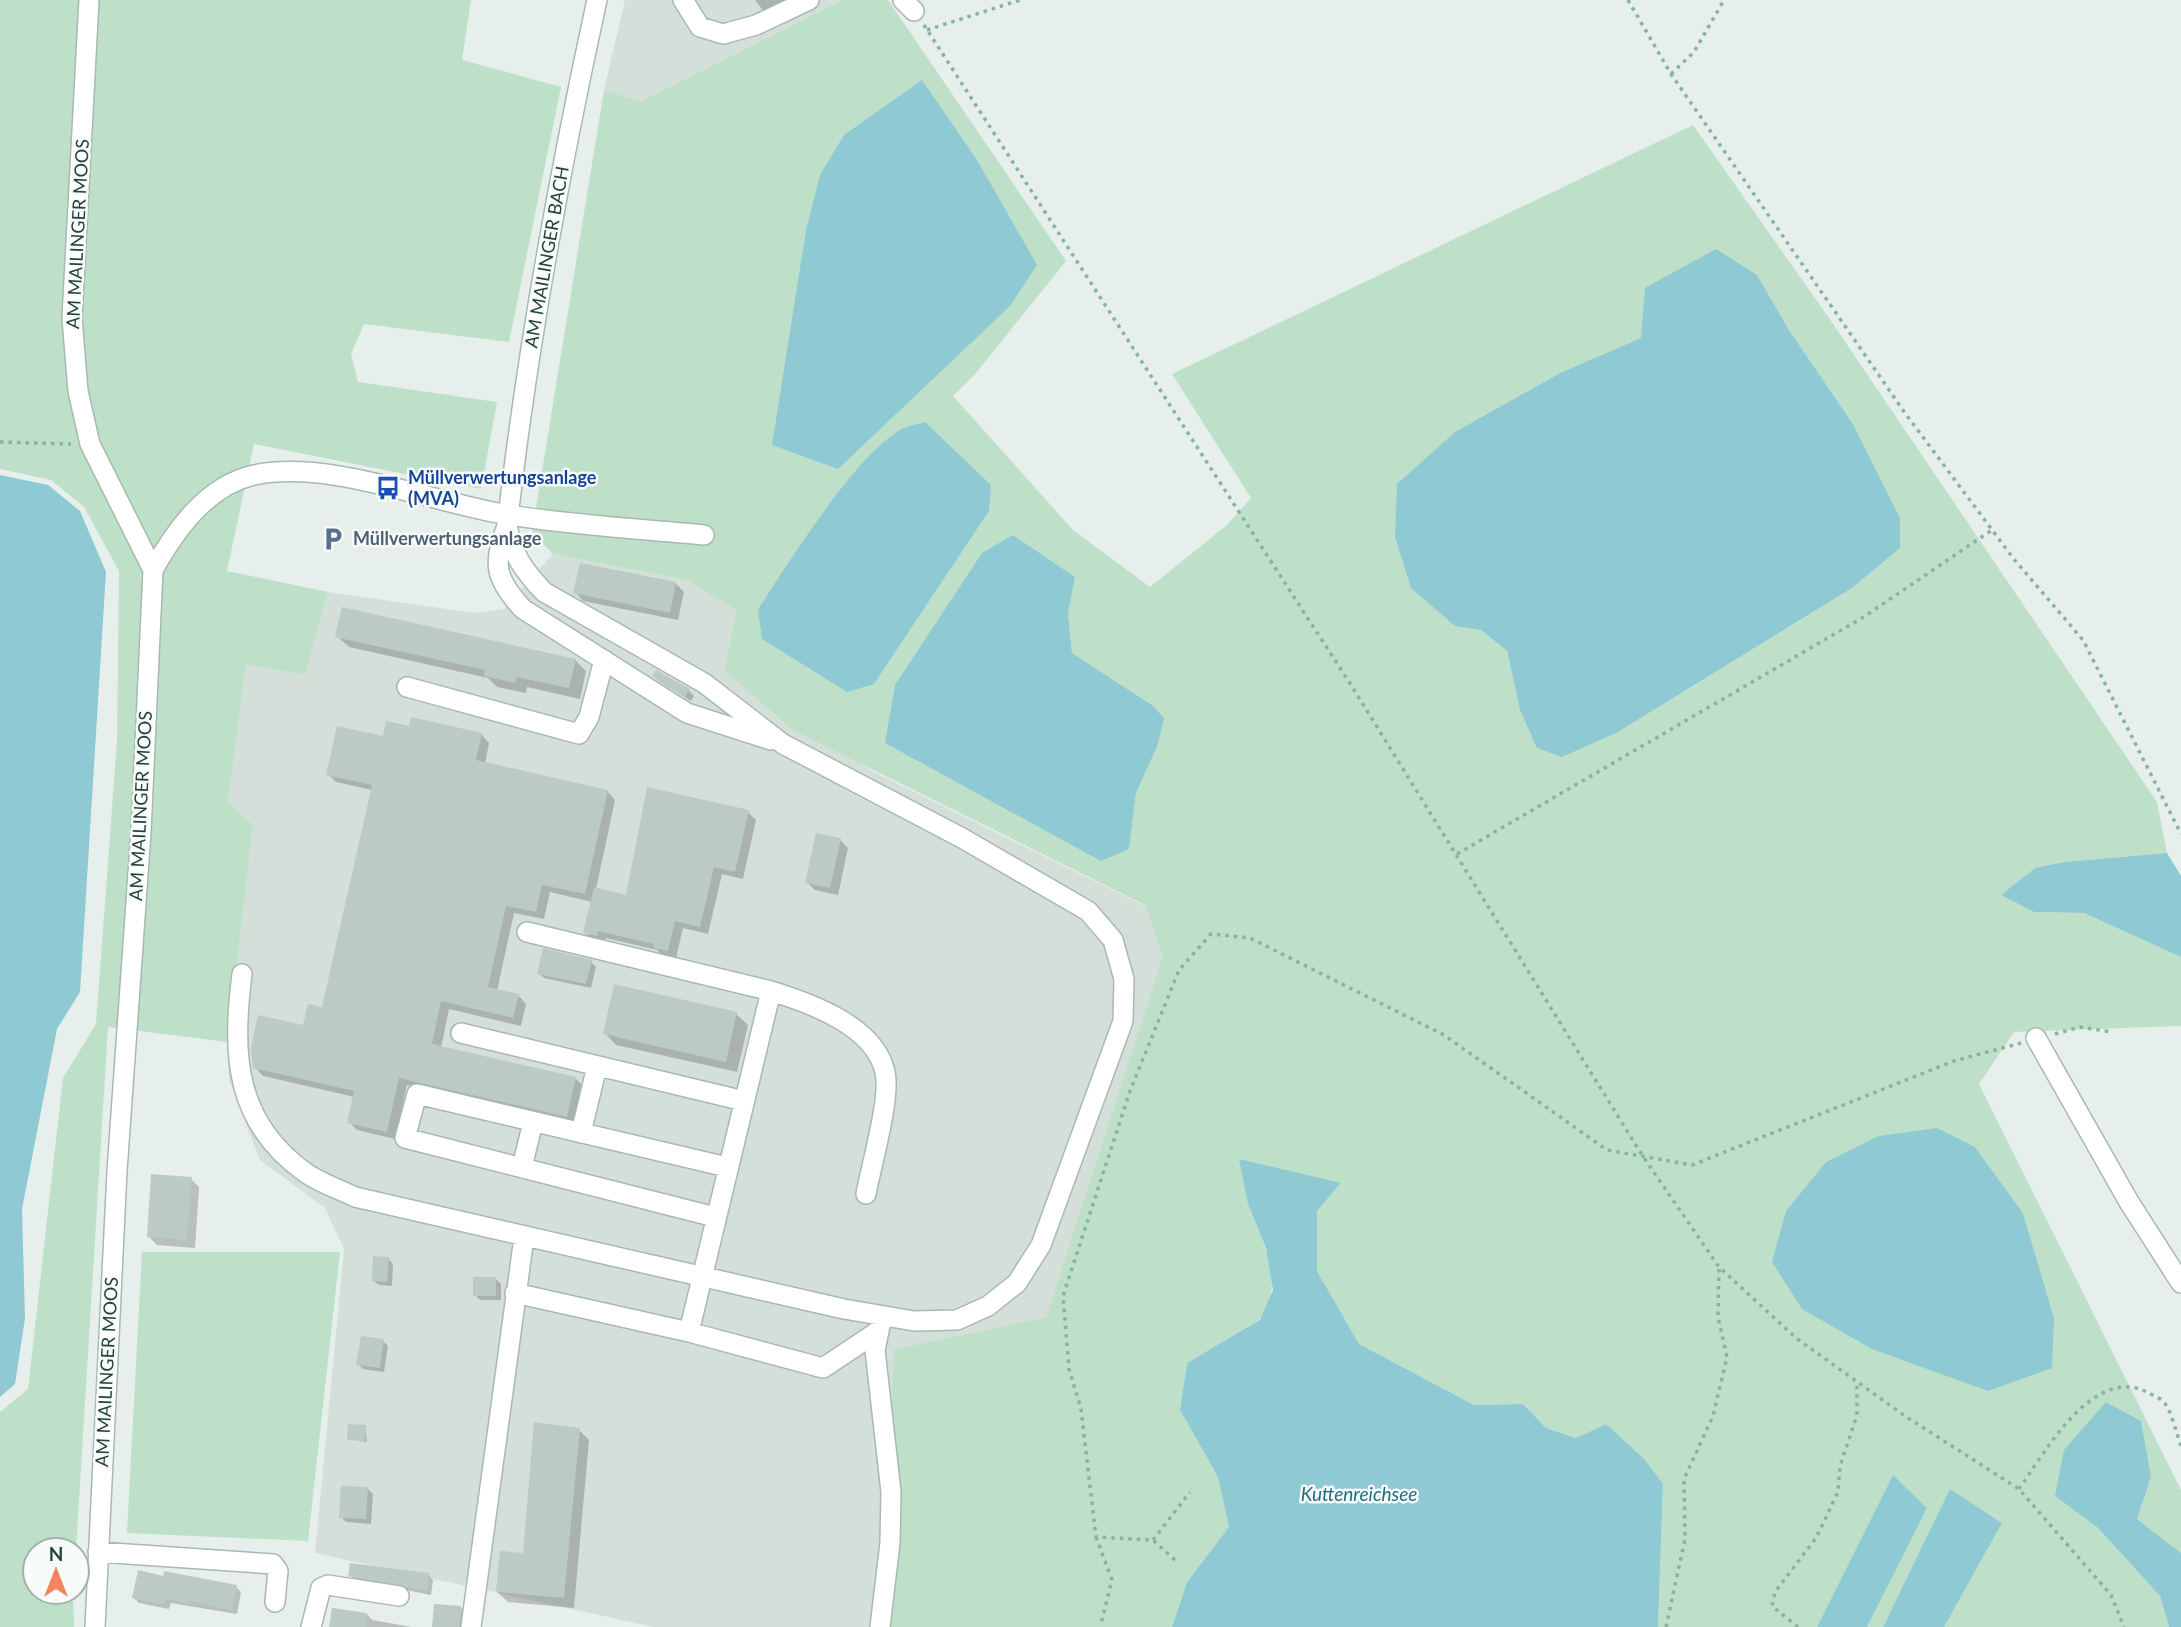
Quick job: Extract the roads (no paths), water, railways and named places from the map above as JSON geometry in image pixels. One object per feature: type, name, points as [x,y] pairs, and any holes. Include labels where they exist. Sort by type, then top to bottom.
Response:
[{"type":"street","name":"AM MAILINGER MOOS","points":[[89,0],[72,318],[78,391],[90,444],[153,570],[141,832],[117,1171],[95,1627]]},
{"type":"street","name":"AM MAILINGER BACH","points":[[508,521],[537,308],[571,119],[597,0]]},
{"type":"street","points":[[684,0],[700,27],[723,34],[756,25],[809,0]]},
{"type":"street","points":[[153,570],[176,530],[211,497],[252,476],[299,471],[508,521],[704,535]]},
{"type":"street","points":[[242,974],[236,1050],[243,1088],[259,1126],[278,1151],[308,1174],[355,1197],[700,1276],[881,1324],[957,1320],[988,1306],[1017,1283],[1041,1245],[1123,1021],[1124,979],[1113,940],[1088,911],[962,838],[783,744],[687,713],[523,609],[508,593],[498,568],[496,552],[508,521]]},
{"type":"street","points":[[508,521],[513,553],[523,570],[544,592],[704,683],[783,744]]},
{"type":"street","points":[[407,687],[579,734],[589,717],[604,660]]},
{"type":"street","points":[[527,932],[771,991],[814,1004],[854,1028],[874,1049],[886,1072],[883,1104],[866,1194]]},
{"type":"street","points":[[689,1332],[700,1276],[771,991]]},
{"type":"street","points":[[461,1033],[744,1101]]},
{"type":"street","points":[[2036,1038],[2129,1202],[2181,1283]]},
{"type":"street","points":[[581,1133],[597,1066]]},
{"type":"street","points":[[715,1217],[405,1138],[417,1094],[727,1167]]},
{"type":"street","points":[[522,1167],[533,1122]]},
{"type":"street","points":[[471,1627],[524,1237]]},
{"type":"street","points":[[515,1293],[689,1332],[823,1368],[881,1324]]},
{"type":"street","points":[[880,1627],[890,1544],[891,1492],[875,1350],[881,1324]]},
{"type":"street","points":[[98,1552],[272,1564],[278,1571],[275,1602]]},
{"type":"street","points":[[312,1627],[321,1588],[328,1585],[399,1596]]},
{"type":"water","points":[[922,80],[977,160],[1037,265],[1010,306],[838,469],[772,445],[806,230],[820,175],[844,135]]},
{"type":"water","points":[[1716,249],[1757,275],[1789,330],[1853,424],[1900,518],[1900,548],[1852,588],[1618,732],[1562,757],[1537,748],[1520,710],[1507,651],[1481,630],[1455,626],[1411,588],[1395,537],[1397,484],[1455,432],[1560,373],[1641,338],[1645,288]]},
{"type":"water","points":[[925,422],[991,485],[989,511],[874,684],[847,692],[762,639],[758,609],[825,510],[866,459],[904,428]]},
{"type":"water","points":[[0,475],[48,485],[80,511],[106,572],[80,992],[57,1029],[22,1209],[25,1318],[15,1384],[0,1397]]},
{"type":"water","points":[[1013,535],[1075,577],[1068,613],[1072,653],[1152,705],[1164,718],[1157,747],[1136,793],[1129,849],[1101,861],[885,743],[895,685],[982,553]]},
{"type":"water","points":[[2167,853],[2181,876],[2181,957],[2084,913],[2034,912],[2001,895],[2035,868],[2064,862]]},
{"type":"water","points":[[1937,1128],[1975,1147],[2023,1213],[2054,1318],[2052,1368],[1988,1391],[1872,1349],[1802,1309],[1772,1262],[1786,1211],[1826,1162],[1879,1136]]},
{"type":"water","name":"Kuttenreichsee","points":[[1239,1159],[1341,1183],[1317,1211],[1317,1271],[1359,1344],[1474,1405],[1523,1404],[1546,1428],[1576,1438],[1606,1424],[1644,1459],[1663,1484],[1658,1627],[1172,1627],[1187,1582],[1229,1527],[1218,1477],[1180,1410],[1187,1363],[1260,1320],[1273,1290],[1266,1248],[1248,1204]]},
{"type":"water","points":[[2106,1402],[2141,1421],[2151,1477],[2137,1519],[2181,1553],[2181,1627],[2169,1627],[2160,1596],[2098,1528],[2055,1496],[2064,1450]]},
{"type":"water","points":[[1893,1475],[1927,1508],[1867,1627],[1817,1627]]},
{"type":"water","points":[[1950,1489],[2002,1523],[1944,1627],[1883,1627]]},
{"type":"place","name":"Müllverwertungsanlage (MVA)","points":[[388,488]]},
{"type":"place","name":"Müllverwertungsanlage","points":[[333,539]]}]
